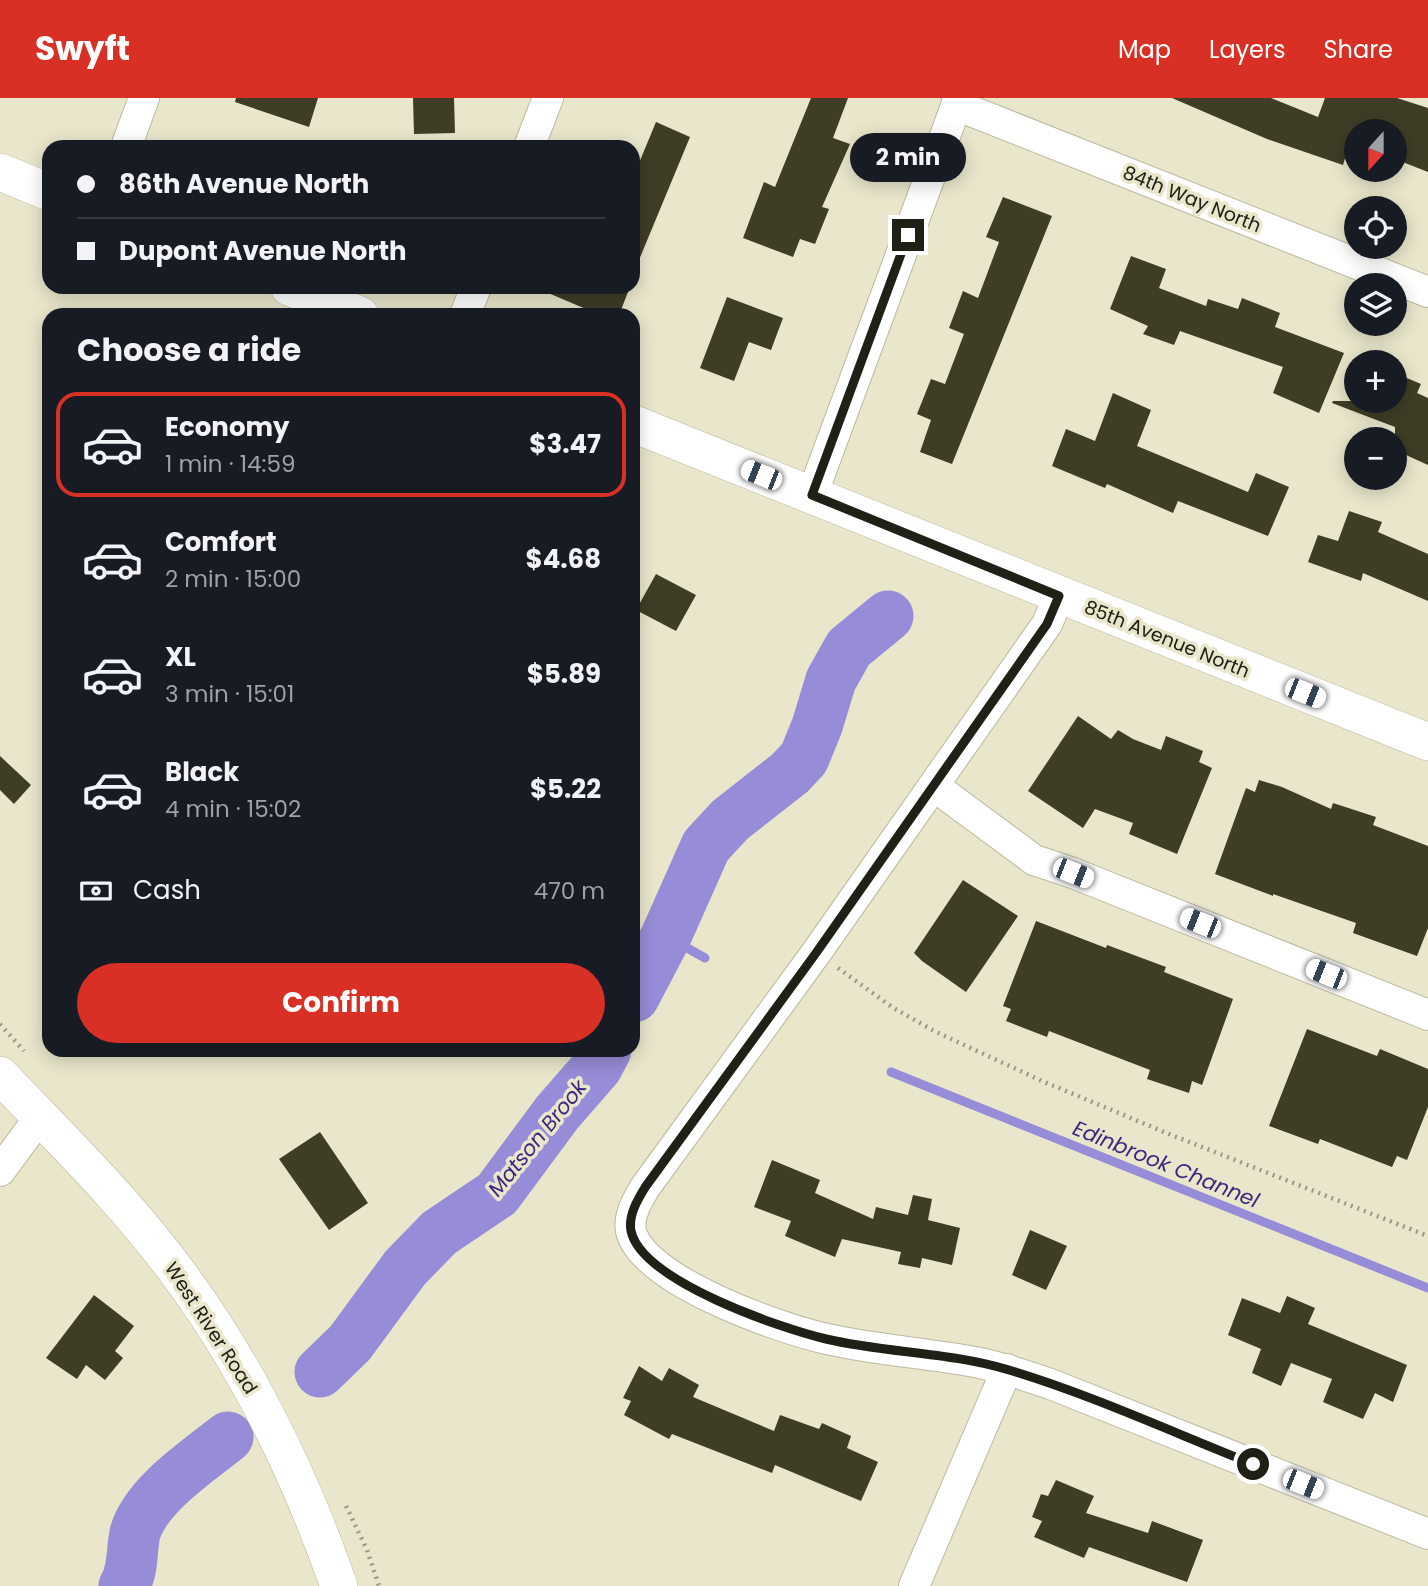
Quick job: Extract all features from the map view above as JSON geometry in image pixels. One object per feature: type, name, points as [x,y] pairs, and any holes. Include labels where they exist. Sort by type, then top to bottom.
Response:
[{"type":"street","points":[[128,140],[144,98]]},
{"type":"street","points":[[532,140],[548,98]]},
{"type":"street","points":[[812,495],[957,101]]},
{"type":"street","name":"84th Way North","points":[[957,101],[1428,292]]},
{"type":"street","points":[[0,172],[42,189]]},
{"type":"street","points":[[307,294],[342,308]]},
{"type":"street","name":"85th Avenue North","points":[[640,426],[1428,742]]},
{"type":"street","points":[[1059,596],[1047,624],[934,786],[646,1186],[634,1207],[631,1230],[640,1250],[666,1272],[703,1293],[766,1322],[827,1339],[938,1355],[1007,1369],[1428,1534]]},
{"type":"street","points":[[934,786],[1034,860],[1073,873],[1428,1015]]},
{"type":"street","name":"West River Road","points":[[0,1075],[139,1226],[183,1278],[219,1332],[280,1443],[305,1496],[339,1586]]},
{"type":"street","points":[[0,1171],[40,1117]]},
{"type":"street","points":[[914,1586],[1007,1369]]},
{"type":"path","points":[[851,978],[892,1007],[934,1031],[1042,1081],[1428,1236]]},
{"type":"building","points":[[236,98],[318,98],[309,127],[235,102]]},
{"type":"building","points":[[413,98],[454,98],[455,133],[414,134]]},
{"type":"building","points":[[811,98],[848,98],[833,138],[850,144],[822,207],[829,209],[815,244],[800,239],[793,257],[743,238],[764,182],[775,187]]},
{"type":"building","points":[[1172,98],[1271,98],[1318,117],[1325,98],[1397,98],[1428,108],[1428,172],[1407,164],[1407,119],[1344,119],[1343,165],[1267,139]]},
{"type":"building","points":[[656,122],[690,137],[640,258],[640,161]]},
{"type":"building","points":[[1003,197],[1052,216],[952,464],[920,452],[931,420],[917,414],[931,379],[945,384],[964,334],[949,328],[963,291],[978,298],[999,242],[986,237]]},
{"type":"building","points":[[1131,256],[1166,269],[1159,288],[1206,306],[1208,299],[1238,309],[1242,298],[1280,313],[1275,327],[1344,353],[1319,413],[1273,393],[1283,367],[1180,331],[1174,345],[1143,334],[1148,326],[1110,309]]},
{"type":"building","points":[[550,294],[627,294],[622,308],[584,308]]},
{"type":"building","points":[[727,297],[783,318],[771,350],[749,342],[734,381],[700,368]]},
{"type":"building","points":[[1407,378],[1421,384],[1417,393],[1428,398],[1428,465],[1407,455],[1407,427],[1395,427],[1358,413],[1407,413]]},
{"type":"building","points":[[1113,393],[1151,410],[1137,446],[1248,492],[1256,473],[1289,487],[1268,536],[1178,501],[1173,513],[1107,484],[1105,488],[1052,466],[1066,429],[1095,441]]},
{"type":"building","points":[[1344,401],[1344,408],[1332,403]]},
{"type":"building","points":[[1349,511],[1382,522],[1378,532],[1428,554],[1428,601],[1363,573],[1361,581],[1308,562],[1318,535],[1338,541]]},
{"type":"building","points":[[656,574],[696,595],[676,631],[640,612],[640,603]]},
{"type":"building","points":[[1078,716],[1111,739],[1118,730],[1161,750],[1166,736],[1203,751],[1199,762],[1212,768],[1177,854],[1129,834],[1133,823],[1095,809],[1083,828],[1028,791]]},
{"type":"building","points":[[0,756],[31,785],[14,804],[0,790]]},
{"type":"building","points":[[1259,780],[1331,809],[1333,803],[1376,817],[1373,825],[1428,846],[1428,928],[1417,956],[1353,933],[1356,923],[1215,874],[1246,788],[1255,792]]},
{"type":"building","points":[[963,880],[1018,916],[966,992],[914,953]]},
{"type":"building","points":[[1036,921],[1106,948],[1107,945],[1166,967],[1164,972],[1233,999],[1202,1085],[1192,1081],[1189,1093],[1147,1079],[1150,1070],[1049,1031],[1047,1037],[1006,1021],[1011,1009],[1003,1006]]},
{"type":"building","points":[[1307,1029],[1377,1056],[1380,1049],[1428,1069],[1428,1107],[1407,1160],[1397,1156],[1392,1167],[1320,1139],[1318,1144],[1269,1126]]},
{"type":"building","points":[[320,1132],[368,1203],[329,1230],[279,1159]]},
{"type":"building","points":[[772,1160],[820,1180],[815,1193],[873,1219],[876,1207],[908,1215],[913,1195],[932,1199],[928,1220],[960,1228],[952,1265],[922,1258],[920,1268],[898,1264],[901,1252],[842,1239],[835,1257],[785,1236],[791,1221],[754,1207]]},
{"type":"building","points":[[1030,1230],[1067,1246],[1046,1290],[1012,1275]]},
{"type":"building","points":[[94,1295],[134,1326],[115,1351],[123,1358],[105,1380],[86,1365],[77,1379],[46,1358]]},
{"type":"building","points":[[1287,1296],[1315,1308],[1308,1324],[1407,1365],[1393,1402],[1375,1393],[1363,1419],[1323,1402],[1332,1379],[1291,1363],[1281,1386],[1252,1373],[1261,1349],[1228,1335],[1242,1298],[1280,1313]]},
{"type":"building","points":[[639,1366],[662,1381],[669,1368],[699,1385],[693,1397],[774,1431],[780,1415],[819,1429],[822,1423],[851,1436],[847,1448],[878,1462],[861,1501],[775,1465],[772,1473],[672,1434],[669,1439],[624,1415],[631,1401],[623,1398]]},
{"type":"building","points":[[1056,1480],[1094,1496],[1086,1513],[1148,1533],[1152,1521],[1203,1540],[1187,1582],[1089,1547],[1084,1558],[1034,1537],[1042,1521],[1032,1517],[1041,1494],[1048,1496]]},
{"type":"waterway","name":"Matson Brook","points":[[640,986],[666,936],[706,846],[730,820],[790,773],[804,758],[831,680],[849,648],[888,616]]},
{"type":"waterway","points":[[666,936],[705,958]]},
{"type":"waterway","name":"Matson Brook","points":[[320,1372],[350,1343],[405,1268],[439,1233],[497,1194],[602,1057]]},
{"type":"waterway","name":"Edinbrook Channel","points":[[891,1072],[1428,1288]]},
{"type":"waterway","name":"Matson Brook","points":[[124,1586],[131,1567],[135,1533],[150,1505],[174,1480],[228,1437]]},
{"type":"route","points":[[908,235],[812,495],[1059,596],[1047,624],[934,786],[646,1186],[634,1207],[631,1230],[640,1250],[666,1272],[703,1293],[766,1322],[827,1339],[938,1355],[1007,1369],[1253,1464]]}]
